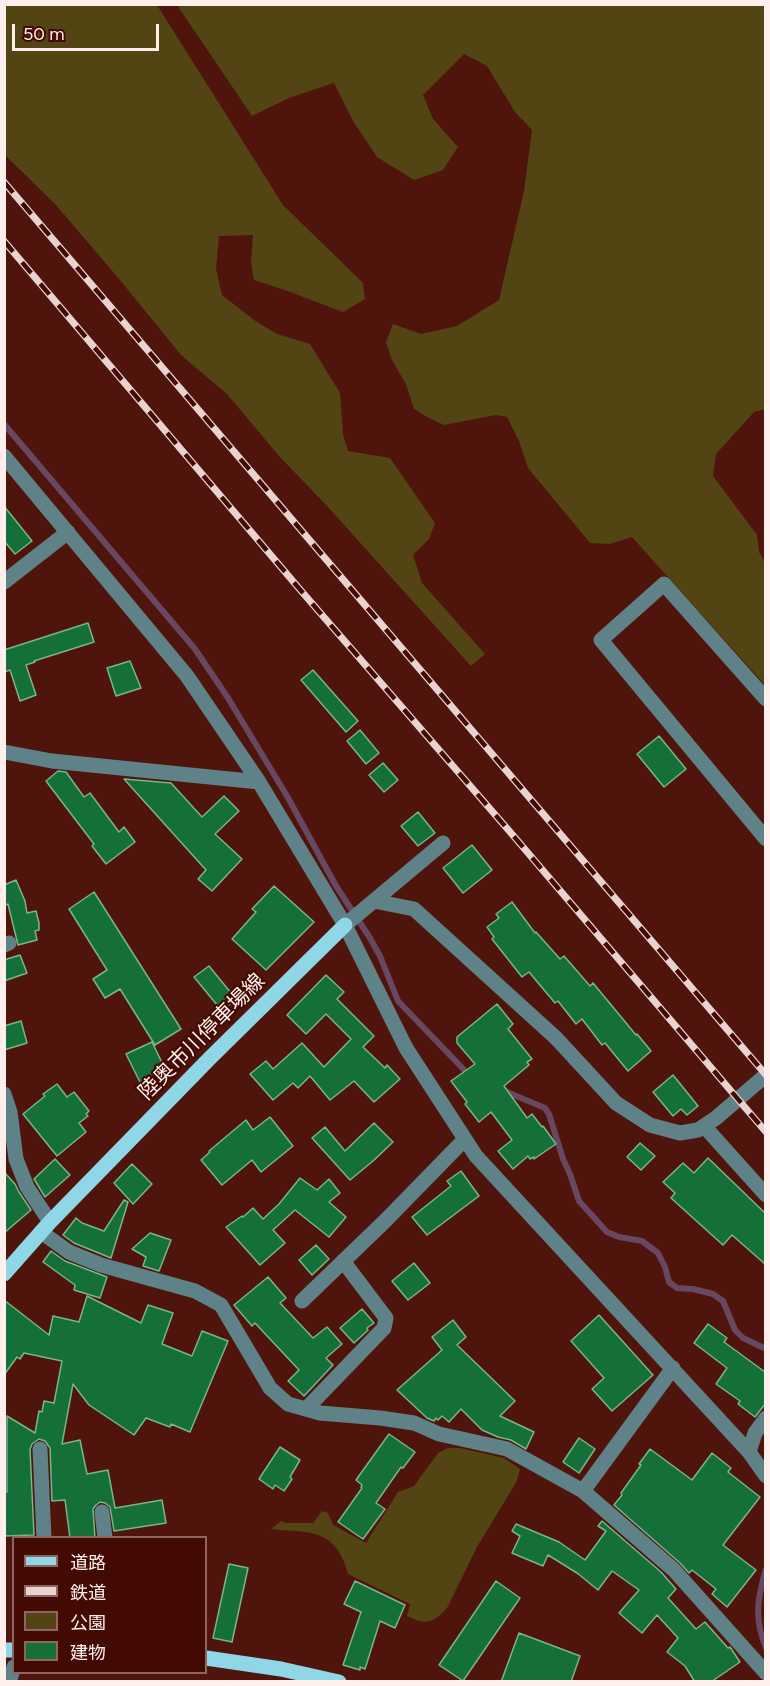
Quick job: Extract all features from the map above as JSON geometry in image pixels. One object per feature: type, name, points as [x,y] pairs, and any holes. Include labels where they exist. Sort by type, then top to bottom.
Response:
[{"type":"main road","name":"陸奥市川停車場線","points":[[4,1274],[46,1227],[209,1059],[345,925]]},
{"type":"main road","points":[[207,1658],[281,1669],[339,1682]]},
{"type":"street","points":[[4,456],[187,676],[259,782],[345,925],[406,1048],[476,1156],[749,1452],[765,1476]]},
{"type":"street","points":[[4,582],[68,532]]},
{"type":"street","points":[[765,699],[664,584],[601,640],[765,839]]},
{"type":"street","points":[[4,752],[52,761],[259,782]]},
{"type":"street","name":"陸奥市川停車場線","points":[[345,925],[443,843]]},
{"type":"street","points":[[374,901],[414,909],[556,1038],[616,1103],[650,1125],[680,1134],[698,1130],[716,1118],[765,1075]]},
{"type":"street","points":[[4,1094],[10,1112],[16,1159],[27,1187],[46,1227],[69,1252],[101,1265],[195,1291],[221,1305],[270,1388],[288,1404],[320,1413],[414,1423],[439,1434],[507,1449],[582,1491],[674,1570],[765,1673]]},
{"type":"street","points":[[704,1126],[765,1195]]},
{"type":"street","points":[[302,1301],[465,1139]]},
{"type":"street","points":[[306,1409],[384,1328],[386,1318],[343,1261]]},
{"type":"street","points":[[582,1491],[673,1368]]},
{"type":"street","points":[[749,1452],[755,1433],[765,1418]]},
{"type":"street","points":[[40,1449],[44,1536]]},
{"type":"street","points":[[102,1512],[105,1536]]},
{"type":"green space","points":[[5,4],[157,5],[283,205],[363,283],[365,299],[343,312],[254,280],[251,263],[253,235],[219,236],[216,269],[222,295],[254,320],[277,334],[310,344],[340,393],[343,435],[348,451],[390,458],[435,523],[429,539],[413,555],[422,583],[485,654],[471,666],[279,456],[227,394],[181,355],[56,205],[5,155]]},
{"type":"green space","points":[[177,5],[765,5],[765,409],[754,412],[716,454],[713,476],[757,535],[759,552],[765,562],[765,685],[632,537],[610,544],[590,543],[528,468],[519,441],[507,417],[496,415],[444,425],[414,409],[406,384],[392,360],[386,342],[393,324],[421,334],[457,326],[499,300],[524,191],[532,130],[515,112],[487,66],[464,54],[423,95],[433,119],[458,147],[443,170],[414,180],[377,157],[353,121],[334,83],[289,98],[252,116]]},
{"type":"green space","points":[[448,1448],[460,1448],[504,1458],[520,1469],[517,1481],[477,1547],[447,1608],[433,1620],[424,1622],[407,1616],[410,1604],[348,1574],[337,1548],[329,1541],[310,1533],[271,1529],[281,1521],[313,1523],[322,1511],[328,1513],[333,1525],[366,1543],[398,1492],[414,1486],[438,1453]]},
{"type":"building","points":[[4,506],[32,541],[15,554],[4,541]]},
{"type":"building","points":[[88,623],[94,642],[26,665],[36,695],[20,701],[10,670],[4,672],[4,650]]},
{"type":"building","points":[[130,661],[141,688],[116,696],[107,668]]},
{"type":"building","points":[[313,670],[358,721],[346,732],[301,680]]},
{"type":"building","points":[[360,730],[379,753],[366,764],[347,741]]},
{"type":"building","points":[[659,736],[686,769],[664,787],[637,754]]},
{"type":"building","points":[[383,763],[398,780],[384,792],[369,775]]},
{"type":"building","points":[[58,771],[66,772],[84,797],[90,793],[119,832],[124,827],[135,842],[106,864],[92,846],[94,844],[46,781]]},
{"type":"building","points":[[124,779],[171,783],[202,817],[224,796],[239,811],[215,834],[242,859],[212,891],[198,879],[206,870]]},
{"type":"building","points":[[418,812],[435,833],[418,846],[401,826]]},
{"type":"building","points":[[472,845],[492,870],[463,893],[443,868]]},
{"type":"building","points":[[16,880],[25,901],[27,913],[36,911],[39,923],[39,930],[35,931],[37,940],[18,945],[8,904],[4,906],[4,885]]},
{"type":"building","points":[[274,886],[314,922],[266,970],[232,939],[256,912],[252,909]]},
{"type":"building","points":[[94,892],[181,1029],[155,1045],[120,989],[105,998],[93,979],[107,970],[69,909]]},
{"type":"building","points":[[512,902],[535,933],[560,959],[564,956],[590,986],[593,983],[651,1051],[628,1071],[605,1043],[602,1045],[582,1019],[576,1024],[558,1001],[555,1003],[529,972],[522,977],[492,939],[494,937],[487,927],[499,918],[496,914]]},
{"type":"building","points":[[20,955],[27,973],[4,981],[4,960]]},
{"type":"building","points":[[209,966],[236,999],[222,1011],[194,977]]},
{"type":"building","points":[[326,975],[344,992],[337,999],[374,1036],[363,1047],[385,1068],[387,1065],[400,1079],[374,1102],[354,1081],[330,1100],[310,1076],[298,1088],[293,1083],[273,1100],[250,1074],[266,1061],[273,1069],[302,1043],[324,1067],[351,1039],[326,1014],[306,1034],[287,1015]]},
{"type":"building","points":[[497,1004],[513,1024],[508,1029],[532,1059],[527,1062],[529,1065],[504,1086],[527,1118],[532,1114],[556,1144],[534,1159],[528,1156],[513,1169],[498,1151],[512,1140],[491,1112],[479,1122],[451,1081],[475,1064],[457,1043],[457,1037]]},
{"type":"building","points":[[21,1021],[27,1043],[4,1050],[4,1026]]},
{"type":"building","points":[[152,1042],[167,1073],[143,1088],[126,1054]]},
{"type":"building","points":[[673,1075],[698,1106],[687,1115],[681,1109],[673,1116],[653,1092]]},
{"type":"building","points":[[57,1084],[67,1097],[74,1092],[89,1111],[86,1114],[88,1116],[79,1123],[86,1132],[57,1156],[23,1114]]},
{"type":"building","points":[[270,1117],[293,1146],[261,1172],[252,1160],[222,1185],[201,1160],[246,1120],[253,1130]]},
{"type":"building","points":[[374,1123],[393,1142],[350,1180],[312,1138],[325,1127],[345,1151]]},
{"type":"building","points":[[640,1143],[655,1156],[641,1170],[627,1157]]},
{"type":"building","points":[[708,1158],[765,1213],[765,1264],[732,1235],[723,1245],[671,1198],[675,1193],[663,1182],[683,1163],[694,1173]]},
{"type":"building","points":[[55,1159],[70,1175],[45,1197],[34,1179]]},
{"type":"building","points":[[132,1164],[152,1184],[133,1204],[114,1183]]},
{"type":"building","points":[[461,1171],[479,1196],[427,1235],[412,1217],[451,1186],[447,1181]]},
{"type":"building","points":[[4,1172],[15,1184],[31,1210],[4,1233]]},
{"type":"building","points":[[300,1178],[317,1190],[329,1179],[340,1193],[329,1202],[346,1217],[329,1237],[295,1210],[273,1230],[285,1243],[260,1265],[226,1227],[253,1208],[263,1219],[279,1204]]},
{"type":"building","points":[[124,1200],[128,1202],[111,1258],[74,1243],[63,1235],[76,1218],[82,1223],[104,1231]]},
{"type":"building","points":[[150,1233],[171,1240],[159,1271],[143,1266],[146,1257],[132,1249]]},
{"type":"building","points":[[316,1245],[329,1259],[312,1275],[299,1260]]},
{"type":"building","points":[[51,1251],[65,1261],[107,1277],[100,1298],[74,1290],[75,1285],[43,1262]]},
{"type":"building","points":[[414,1263],[430,1283],[408,1300],[392,1281]]},
{"type":"building","points":[[268,1277],[286,1298],[280,1303],[313,1338],[327,1327],[342,1344],[326,1358],[333,1365],[304,1396],[288,1381],[299,1370],[255,1323],[252,1326],[234,1305]]},
{"type":"building","points":[[87,1296],[141,1323],[148,1305],[173,1313],[162,1344],[192,1356],[202,1331],[228,1341],[190,1432],[171,1424],[170,1427],[146,1418],[134,1435],[89,1405],[73,1384],[62,1444],[80,1440],[87,1474],[108,1470],[115,1508],[162,1500],[166,1523],[114,1531],[110,1507],[100,1502],[93,1509],[95,1536],[70,1536],[65,1500],[52,1501],[50,1448],[45,1441],[39,1439],[32,1444],[30,1449],[34,1535],[4,1536],[4,1491],[7,1492],[7,1416],[35,1433],[39,1411],[42,1412],[44,1401],[54,1403],[62,1361],[24,1353],[20,1359],[17,1357],[4,1375],[4,1300],[49,1335],[53,1316],[79,1322]]},
{"type":"building","points":[[362,1309],[374,1323],[354,1343],[340,1328]]},
{"type":"building","points":[[599,1315],[653,1375],[612,1411],[592,1389],[604,1378],[571,1341]]},
{"type":"building","points":[[453,1320],[466,1337],[457,1345],[515,1401],[500,1416],[534,1432],[526,1449],[511,1440],[482,1430],[461,1409],[449,1422],[442,1416],[434,1421],[427,1418],[397,1390],[442,1350],[432,1337]]},
{"type":"building","points":[[708,1324],[727,1338],[724,1342],[765,1372],[765,1404],[755,1417],[738,1404],[740,1401],[716,1384],[727,1368],[694,1343]]},
{"type":"building","points":[[389,1434],[415,1452],[403,1468],[401,1467],[376,1503],[385,1509],[363,1539],[338,1522],[362,1488],[356,1480]]},
{"type":"building","points":[[579,1438],[595,1449],[579,1473],[563,1462]]},
{"type":"building","points":[[280,1447],[300,1460],[284,1491],[275,1485],[273,1489],[259,1479]]},
{"type":"building","points":[[650,1449],[692,1480],[712,1453],[731,1468],[728,1472],[760,1497],[723,1545],[756,1570],[727,1607],[712,1594],[716,1589],[692,1570],[689,1573],[614,1505]]},
{"type":"building","points":[[602,1521],[661,1572],[676,1589],[668,1598],[696,1629],[705,1622],[728,1648],[730,1647],[740,1662],[711,1682],[695,1682],[685,1666],[667,1652],[678,1638],[657,1615],[642,1633],[619,1613],[639,1590],[612,1571],[598,1590],[577,1573],[548,1555],[543,1566],[512,1553],[520,1536],[512,1531],[516,1524],[559,1542],[585,1560],[606,1531],[598,1526]]},
{"type":"building","points":[[229,1564],[248,1568],[232,1642],[213,1638]]},
{"type":"building","points":[[355,1581],[405,1605],[395,1628],[380,1621],[365,1669],[360,1667],[360,1670],[343,1665],[361,1612],[344,1604]]},
{"type":"building","points":[[496,1581],[520,1598],[463,1681],[439,1665]]},
{"type":"building","points":[[519,1633],[580,1656],[571,1682],[501,1682]]},
{"type":"waterway","points":[[4,424],[195,649],[228,698],[287,796],[336,886],[370,938],[380,956],[398,1001],[470,1076]]},
{"type":"waterway","points":[[502,1090],[545,1108],[579,1201],[607,1232],[619,1237],[642,1241],[658,1253],[669,1282],[677,1288],[713,1294],[723,1301],[735,1330],[743,1338],[766,1349]]},
{"type":"waterway","points":[[766,1569],[758,1609],[762,1638],[766,1648]]},
{"type":"railway","points":[[4,182],[766,1075]]},
{"type":"railway","points":[[4,241],[766,1132]]}]
